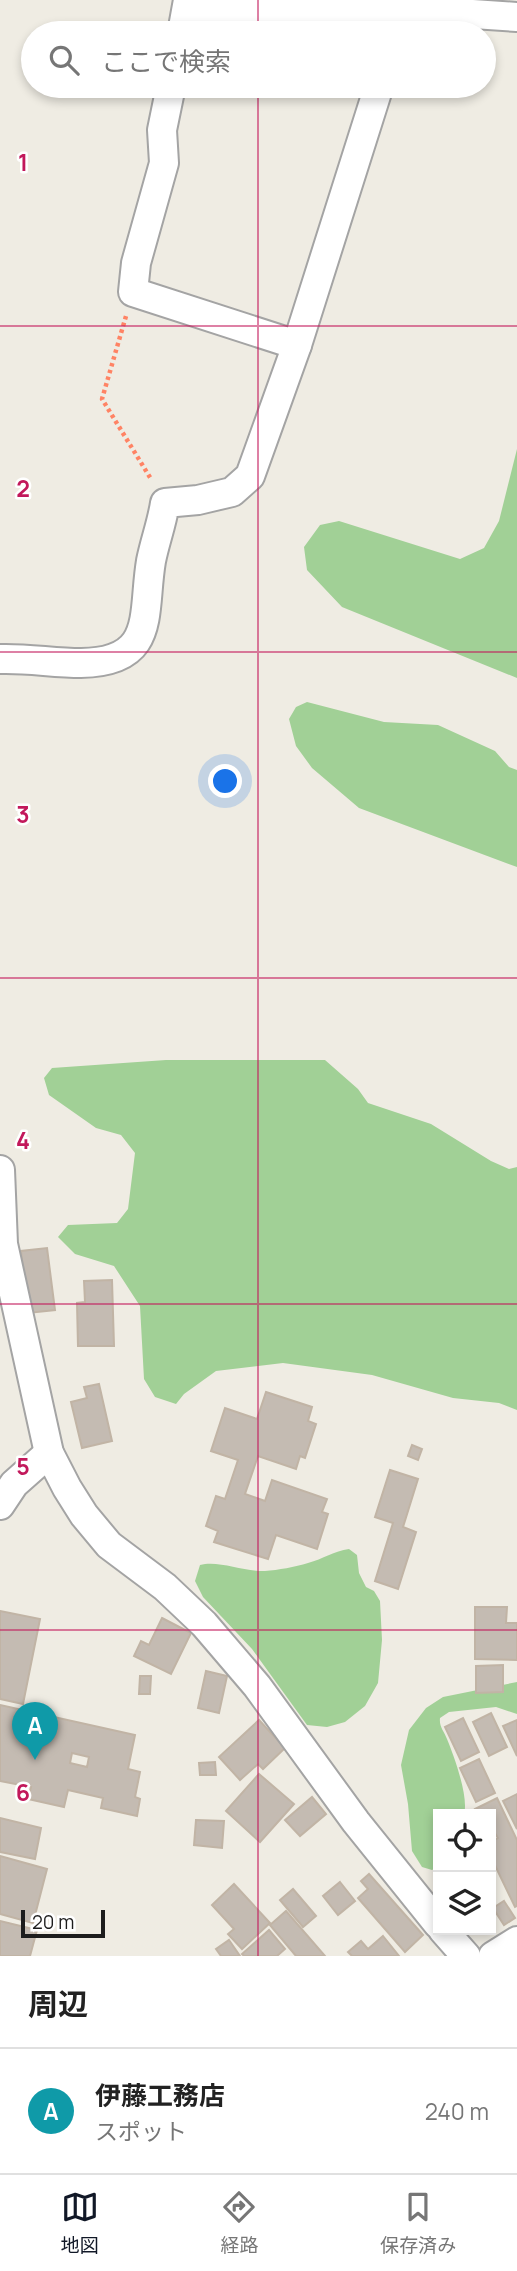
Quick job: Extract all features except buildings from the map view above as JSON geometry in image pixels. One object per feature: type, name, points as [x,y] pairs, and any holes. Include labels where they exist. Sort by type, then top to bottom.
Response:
[{"type":"street","points":[[186,14],[345,5],[396,21]]},
{"type":"street","points":[[423,21],[517,17]]},
{"type":"street","points":[[169,98],[162,130],[164,163],[136,263],[133,292],[297,345]]},
{"type":"street","points":[[0,659],[27,658],[82,663],[118,657],[141,638],[147,612],[151,561],[165,503],[198,500],[232,492],[250,476],[297,345],[375,98]]},
{"type":"street","points":[[0,1170],[3,1244],[49,1453],[67,1488],[84,1515],[109,1545],[165,1587],[204,1624],[257,1686],[356,1822],[433,1918]]},
{"type":"street","points":[[0,1505],[14,1484],[49,1453]]},
{"type":"street","points":[[447,1935],[466,1956]]},
{"type":"street","points":[[493,1956],[517,1941]]},
{"type":"path","points":[[133,292],[102,399],[165,503]]},
{"type":"green space","points":[[517,449],[517,678],[342,607],[307,570],[304,547],[320,525],[339,521],[460,559],[484,548],[499,521]]},
{"type":"green space","points":[[307,702],[384,722],[438,725],[495,751],[509,767],[517,770],[517,867],[359,808],[312,768],[296,746],[289,719],[296,707]]},
{"type":"green space","points":[[166,1060],[325,1060],[358,1089],[368,1103],[431,1124],[491,1161],[509,1169],[517,1167],[517,1410],[499,1403],[453,1398],[372,1375],[283,1363],[216,1371],[184,1394],[176,1404],[155,1397],[144,1379],[140,1306],[114,1266],[75,1254],[58,1237],[68,1225],[117,1223],[128,1209],[135,1153],[121,1135],[96,1128],[49,1095],[44,1078],[52,1068]]},
{"type":"green space","points":[[349,1549],[357,1555],[359,1573],[366,1587],[374,1591],[380,1601],[382,1640],[378,1683],[365,1706],[345,1722],[327,1727],[307,1725],[252,1649],[203,1597],[195,1581],[200,1565],[215,1564],[270,1571],[303,1564]]},
{"type":"green space","points":[[517,1682],[517,1714],[496,1707],[449,1712],[440,1718],[460,1776],[465,1807],[433,1809],[432,1870],[422,1867],[412,1851],[401,1765],[409,1730],[426,1708],[443,1697]]},
{"type":"place","name":"伊藤工務店","points":[[35,1760]]}]
